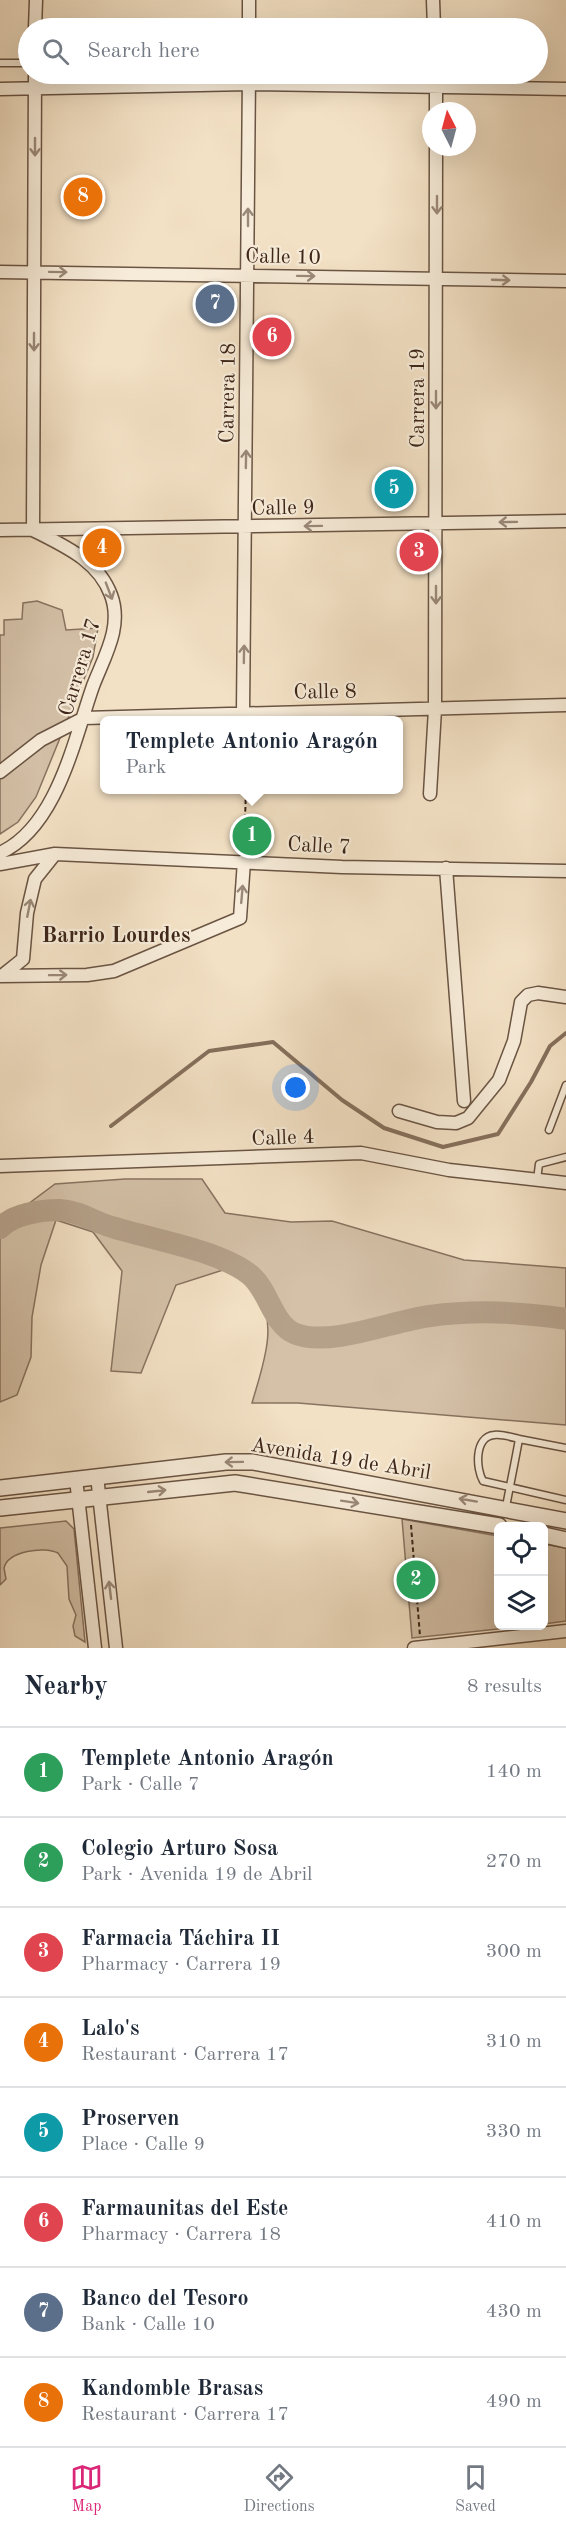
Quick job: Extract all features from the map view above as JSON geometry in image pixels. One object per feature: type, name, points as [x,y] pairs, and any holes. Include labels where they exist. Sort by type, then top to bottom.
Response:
[{"type":"street","points":[[35,18],[36,0]]},
{"type":"street","points":[[249,0],[249,18]]},
{"type":"street","points":[[433,0],[434,18]]},
{"type":"street","points":[[33,530],[35,84]]},
{"type":"street","points":[[0,89],[130,84]]},
{"type":"street","name":"Carrera 18","points":[[243,713],[249,84]]},
{"type":"street","points":[[436,84],[436,102]]},
{"type":"street","points":[[494,84],[566,89]]},
{"type":"street","name":"Carrera 19","points":[[430,794],[435,709],[436,156]]},
{"type":"street","name":"Calle 10","points":[[0,272],[566,281]]},
{"type":"street","name":"Calle 9","points":[[0,530],[566,521]]},
{"type":"street","name":"Carrera 17","points":[[0,852],[20,840],[44,811],[69,761],[111,641],[115,618],[112,597],[104,580],[89,562],[33,530]]},
{"type":"street","name":"Calle 8","points":[[148,716],[566,705]]},
{"type":"street","name":"Calle 8","points":[[84,718],[100,717]]},
{"type":"street","points":[[0,772],[41,740],[84,718]]},
{"type":"street","points":[[1,976],[23,959],[27,913],[35,879],[55,854]]},
{"type":"street","name":"Calle 7","points":[[0,864],[55,854],[342,867],[566,871]]},
{"type":"street","points":[[1,976],[87,975],[114,971],[240,918],[244,861]]},
{"type":"street","points":[[446,868],[464,1101]]},
{"type":"street","points":[[399,1111],[436,1122],[456,1123],[468,1119],[499,1080],[514,1041],[521,1002],[528,995],[538,993],[566,997]]},
{"type":"street","name":"Calle 4","points":[[0,1166],[361,1154],[449,1170],[566,1183]]},
{"type":"street","name":"Avenida 19 de Abril","points":[[0,1488],[226,1462],[253,1462],[506,1507],[566,1521]]},
{"type":"street","points":[[97,1476],[116,1648]]},
{"type":"street","points":[[76,1479],[95,1648]]},
{"type":"street","name":"Avenida 19 de Abril","points":[[0,1508],[235,1483],[494,1526]]},
{"type":"street","points":[[548,1536],[566,1540]]},
{"type":"street","points":[[417,1643],[448,1646],[566,1631]]},
{"type":"lane","points":[[0,63],[18,63]]},
{"type":"lane","points":[[549,1130],[566,1085]]},
{"type":"lane","points":[[537,1180],[539,1164],[566,1157]]},
{"type":"lane","points":[[566,1448],[494,1435],[486,1437],[481,1443],[478,1472],[483,1481],[566,1500]]},
{"type":"lane","points":[[506,1507],[519,1439]]},
{"type":"path","points":[[244,861],[243,830],[247,818],[245,794]]},
{"type":"path","points":[[411,1521],[417,1643]]},
{"type":"shaded area","points":[[37,601],[62,610],[66,630],[98,628],[93,657],[36,797],[18,822],[0,834],[0,635],[4,635],[4,620],[22,619],[23,603]]},
{"type":"shaded area","points":[[125,1179],[202,1179],[225,1213],[291,1222],[332,1221],[464,1260],[566,1268],[566,1425],[298,1403],[252,1403],[267,1346],[267,1317],[256,1289],[223,1270],[176,1285],[141,1373],[111,1371],[122,1271],[93,1232],[56,1220],[41,1265],[32,1317],[31,1357],[17,1395],[0,1402],[0,1225],[55,1184]]},
{"type":"shaded area","points":[[402,1519],[494,1535],[494,1630],[412,1638]]},
{"type":"shaded area","points":[[66,1521],[74,1529],[85,1642],[75,1636],[73,1626],[76,1615],[69,1599],[67,1566],[58,1553],[36,1550],[19,1554],[7,1562],[4,1568],[6,1579],[0,1585],[0,1528]]},
{"type":"shaded area","points":[[548,1545],[566,1548],[566,1621],[548,1623]]},
{"type":"waterway","points":[[111,1126],[209,1051],[273,1042],[342,1100],[384,1128],[443,1147],[498,1134],[531,1082],[550,1046],[566,1033]]},
{"type":"waterway","points":[[0,1228],[12,1219],[28,1214],[60,1210],[80,1214],[112,1227],[220,1258],[249,1274],[256,1281],[281,1323],[296,1334],[310,1337],[362,1332],[447,1314],[498,1313],[566,1319]]},
{"type":"place","name":"Kandomble Brasas","points":[[83,197]]},
{"type":"place","name":"Banco del Tesoro","points":[[215,304]]},
{"type":"place","name":"Farmaunitas del Este","points":[[272,337]]},
{"type":"place","name":"Proserven","points":[[394,489]]},
{"type":"place","name":"Lalo's","points":[[102,548]]},
{"type":"place","name":"Farmacia Táchira II","points":[[419,552]]},
{"type":"place","name":"Templete Antonio Aragón","points":[[252,836]]},
{"type":"place","name":"Colegio Arturo Sosa","points":[[416,1580]]},
{"type":"district","name":"Barrio Lourdes","points":[[116,934]]}]
